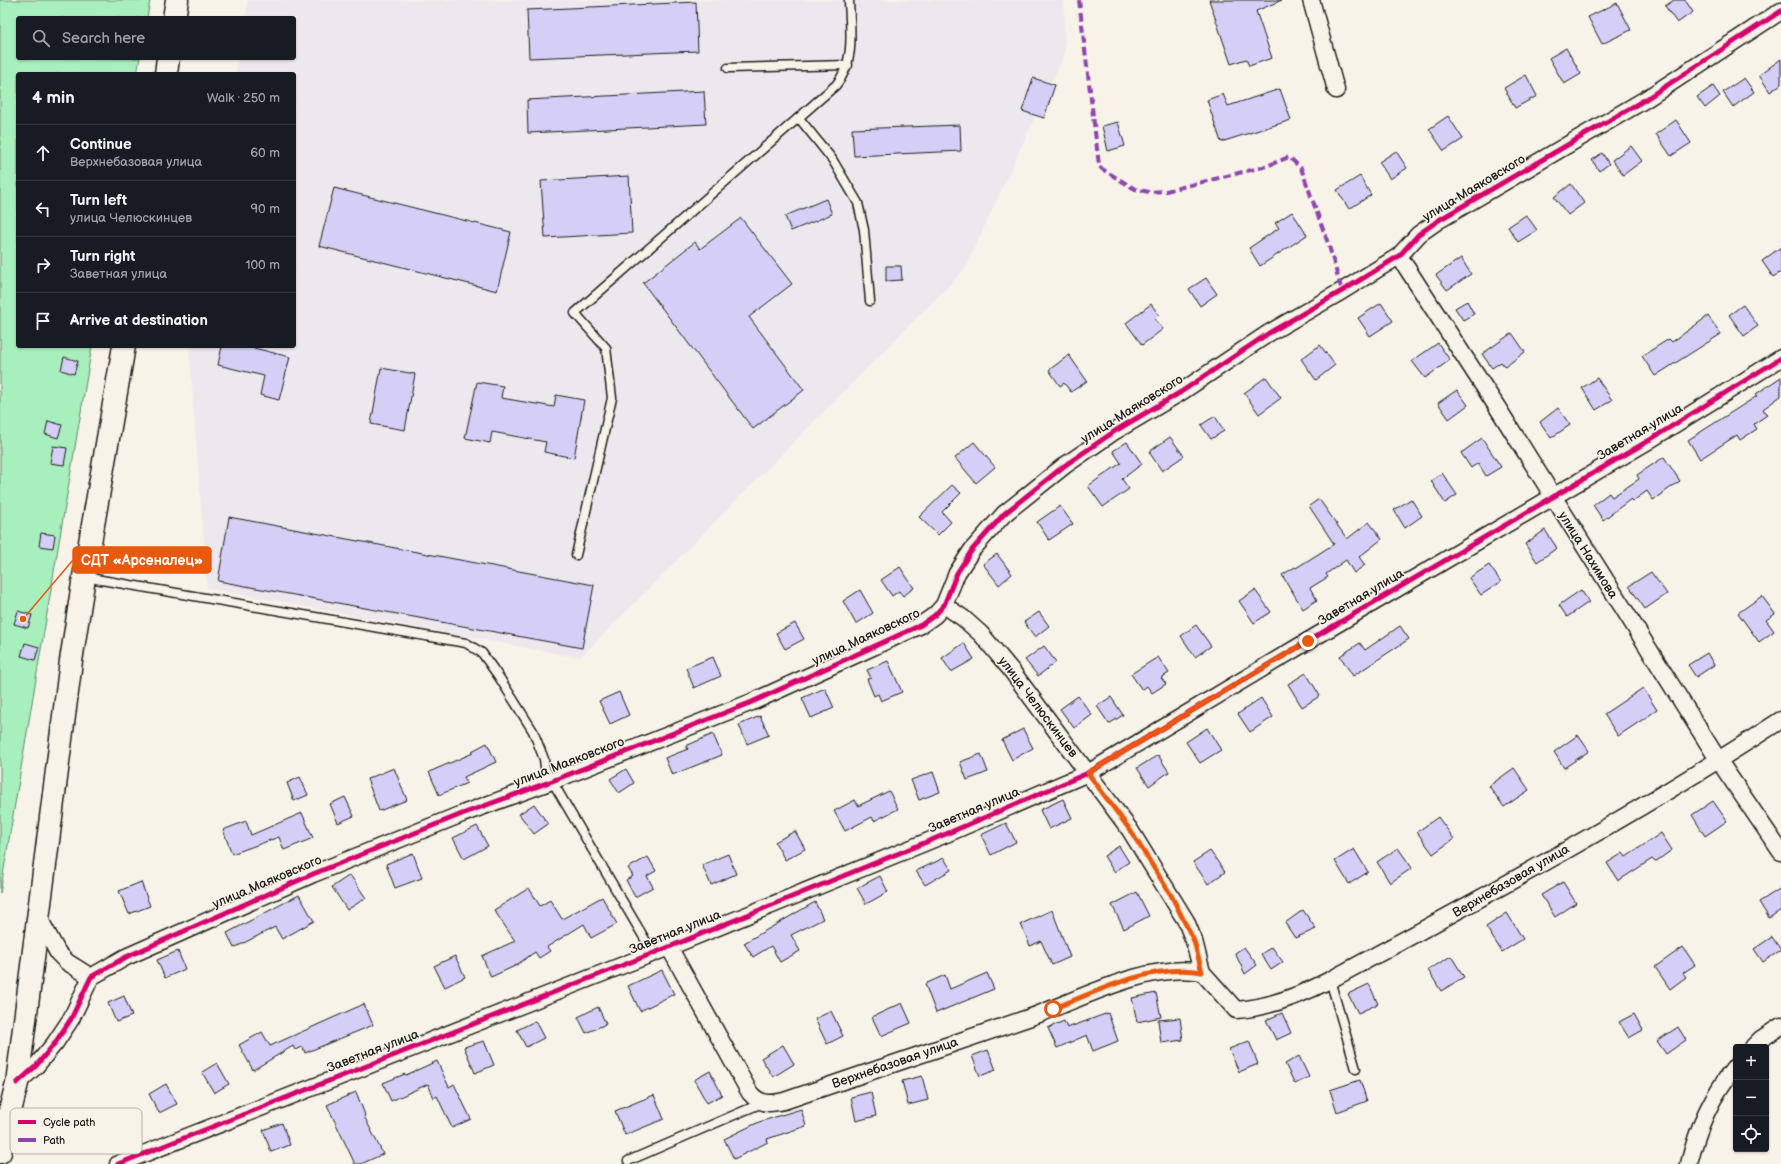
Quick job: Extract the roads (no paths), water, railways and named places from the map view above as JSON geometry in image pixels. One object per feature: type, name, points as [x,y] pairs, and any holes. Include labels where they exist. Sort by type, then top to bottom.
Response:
[{"type":"street","points":[[174,16],[177,0]]},
{"type":"street","points":[[1311,0],[1336,90]]},
{"type":"street","name":"улица Маяковского","points":[[91,977],[126,956],[313,874],[462,814],[552,781],[752,702],[921,625],[935,615],[944,605],[957,573],[981,540],[1004,514],[1064,466],[1115,431],[1181,392],[1269,333],[1399,256],[1419,234],[1438,220],[1646,99],[1781,11]]},
{"type":"street","points":[[166,72],[168,60]]},
{"type":"street","name":"улица Нахимова","points":[[1399,256],[1719,761],[1781,852]]},
{"type":"street","points":[[11,1108],[17,1083],[84,577],[124,348]]},
{"type":"street","name":"Заветная улица","points":[[118,1164],[669,947],[946,834],[1088,773],[1648,441],[1781,358]]},
{"type":"street","name":"улица Челюскинцев","points":[[944,605],[963,618],[980,634],[1011,670],[1130,830],[1171,895],[1194,941],[1202,972],[1229,1004]]},
{"type":"street","name":"Верхнебазовая улица","points":[[1229,1004],[1236,1010],[1250,1009],[1306,993],[1495,890],[1719,761],[1781,720]]},
{"type":"street","points":[[17,1083],[36,1066],[55,1043],[71,1019],[91,977],[67,962],[58,953],[38,916]]},
{"type":"street","points":[[669,947],[750,1094],[762,1103]]},
{"type":"street","name":"Верхнебазовая улица","points":[[762,1103],[771,1104],[784,1102],[1053,1009],[1110,985],[1147,975],[1186,969],[1202,972]]},
{"type":"street","points":[[1756,1044],[1781,1026]]},
{"type":"street","points":[[1689,1164],[1697,1132],[1710,1104],[1733,1070]]},
{"type":"street","points":[[0,1152],[10,1111]]},
{"type":"lane","points":[[576,554],[612,398],[606,348],[575,313],[836,85],[842,78],[848,65],[850,51],[849,0]]},
{"type":"lane","points":[[728,68],[848,65]]},
{"type":"lane","points":[[799,118],[832,159],[858,203],[864,230],[870,301]]},
{"type":"lane","points":[[84,577],[466,644],[474,647],[482,653],[499,676],[533,731],[544,759],[545,768],[552,781],[653,953]]},
{"type":"lane","points":[[1330,980],[1356,1068]]},
{"type":"lane","points":[[628,1161],[762,1103]]},
{"type":"place","name":"СДТ «Арсеналец»","points":[[23,619]]}]
